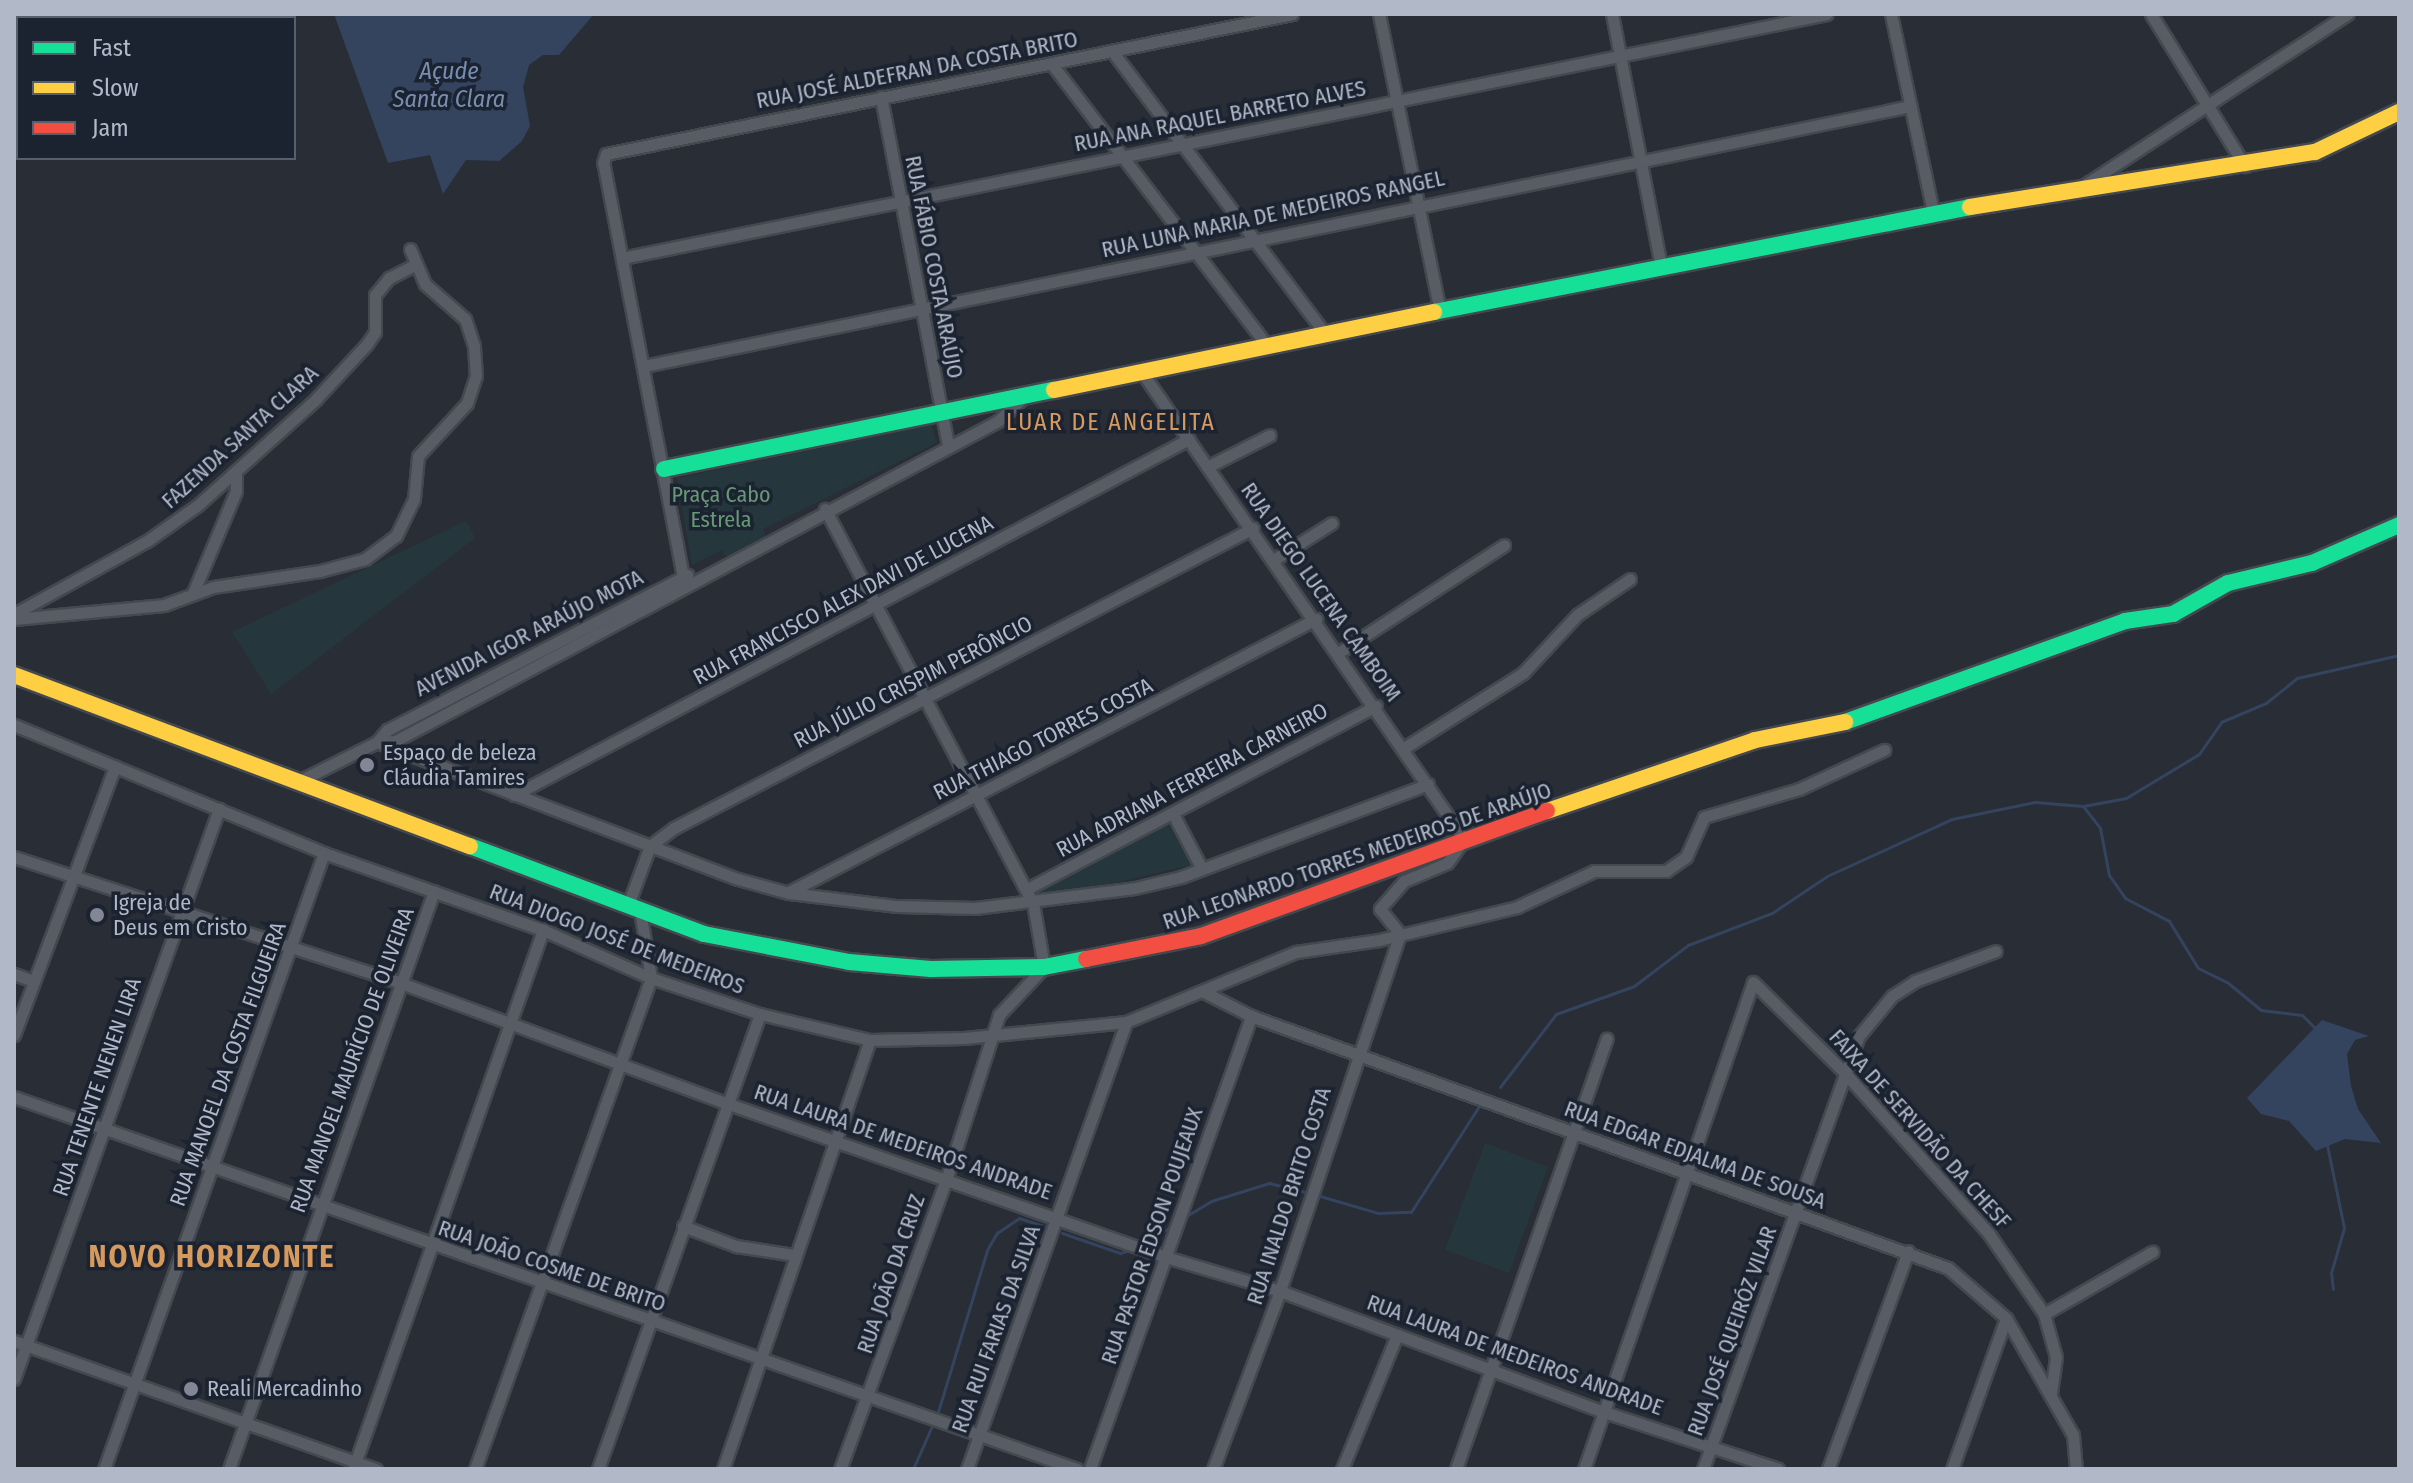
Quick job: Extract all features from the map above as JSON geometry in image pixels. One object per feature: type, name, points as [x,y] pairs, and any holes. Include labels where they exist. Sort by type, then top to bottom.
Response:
[{"type":"street","name":"RUA JOSÉ ALDEFRAN DA COSTA BRITO","points":[[622,258],[603,163],[611,152],[1292,14]]},
{"type":"street","points":[[1379,14],[1440,311]]},
{"type":"street","points":[[1612,14],[1661,267]]},
{"type":"street","name":"RUA ANA RAQUEL BARRETO ALVES","points":[[622,258],[1827,14]]},
{"type":"street","points":[[1891,14],[1933,211]]},
{"type":"street","points":[[2151,14],[2245,166]]},
{"type":"street","points":[[2072,194],[2348,14]]},
{"type":"street","points":[[1112,51],[1326,335]]},
{"type":"street","points":[[1051,63],[1267,346]]},
{"type":"street","name":"RUA FÁBIO COSTA ARAÚJO","points":[[881,97],[948,446]]},
{"type":"street","name":"RUA LUNA MARIA DE MEDEIROS RANGEL","points":[[644,366],[921,306],[1911,106]]},
{"type":"street","points":[[664,469],[1933,211],[2072,194],[2315,152],[2347,141],[2399,112]]},
{"type":"street","points":[[14,616],[140,609],[193,593],[365,559],[407,522],[418,456],[467,403],[476,376],[465,319],[425,284],[410,249]]},
{"type":"street","points":[[622,258],[684,582]]},
{"type":"street","name":"FAZENDA SANTA CLARA","points":[[14,616],[174,524],[236,471],[360,352],[375,332],[375,295],[389,278],[416,264]]},
{"type":"street","name":"RUA DIEGO LUCENA CAMBOIM","points":[[1141,371],[1275,559],[1464,839]]},
{"type":"street","name":"AVENIDA IGOR ARAÚJO MOTA","points":[[303,779],[377,742],[395,741],[684,582],[998,421],[1023,398]]},
{"type":"street","points":[[1209,466],[1270,435]]},
{"type":"street","name":"RUA FRANCISCO ALEX DAVI DE LUCENA","points":[[514,795],[1189,439]]},
{"type":"street","points":[[193,593],[236,491],[236,471]]},
{"type":"street","points":[[825,509],[975,797],[1027,889],[1033,903],[1044,967]]},
{"type":"street","points":[[1275,559],[1332,523]]},
{"type":"street","name":"RUA LEONARDO TORRES MEDEIROS DE ARAÚJO","points":[[14,675],[303,779],[704,934],[820,958],[931,969],[1044,967],[1178,943],[1733,746],[1854,719],[2125,621],[2173,614],[2228,583],[2312,563],[2399,525]]},
{"type":"street","name":"RUA JÚLIO CRISPIM PERÔNCIO","points":[[650,846],[674,828],[1253,528]]},
{"type":"street","points":[[1338,653],[1504,545]]},
{"type":"street","points":[[1404,748],[1523,673],[1577,615],[1630,579]]},
{"type":"street","name":"RUA THIAGO TORRES COSTA","points":[[789,893],[1316,619]]},
{"type":"street","name":"RUA ADRIANA FERREIRA CARNEIRO","points":[[1027,889],[1376,706]]},
{"type":"street","name":"RUA DIOGO JOSÉ DE MEDEIROS","points":[[14,725],[324,853],[543,930],[651,978],[760,1014],[870,1040],[995,1034],[1126,1022],[1296,952],[1400,934],[1533,902],[1594,871],[1674,868],[1686,857],[1704,817],[1799,789],[1884,750]]},
{"type":"street","points":[[377,742],[650,846],[789,893],[897,906],[1033,903],[1135,888],[1202,869],[1428,784]]},
{"type":"street","points":[[14,1035],[71,875],[115,766]]},
{"type":"street","name":"RUA TENENTE NENEN LIRA","points":[[14,1379],[20,1343],[105,1128],[180,910],[219,809]]},
{"type":"street","points":[[1173,814],[1202,869]]},
{"type":"street","points":[[1400,934],[1380,909],[1404,881],[1447,863],[1464,839]]},
{"type":"street","points":[[475,1469],[546,1281],[618,1063],[651,978],[634,908],[650,846]]},
{"type":"street","name":"RUA MANOEL DA COSTA FILGUEIRA","points":[[104,1469],[324,853]]},
{"type":"street","name":"RUA LAURA DE MEDEIROS ANDRADE","points":[[14,857],[401,983],[726,1103],[1060,1216],[1166,1257],[1280,1291],[1604,1412],[1712,1444],[1778,1469]]},
{"type":"street","name":"RUA MANOEL MAURÍCIO DE OLIVEIRA","points":[[229,1469],[434,891]]},
{"type":"street","points":[[354,1466],[543,930]]},
{"type":"street","name":"RUA INALDO BRITO COSTA","points":[[1213,1469],[1280,1291],[1357,1053],[1400,934]]},
{"type":"street","name":"RUA JOSÉ QUEIRÓZ VILAR","points":[[1703,1469],[1797,1213],[1843,1071],[1859,1036],[1892,996],[1915,981],[1996,951]]},
{"type":"street","name":"RUA JOÃO DA CRUZ","points":[[840,1469],[869,1397],[947,1177],[999,1015],[1044,967]]},
{"type":"street","points":[[14,974],[33,981]]},
{"type":"street","name":"FAIXA DE SERVIDÃO DA CHESF","points":[[1688,1178],[1753,982],[1843,1071],[1989,1234],[2044,1314],[2056,1357],[2051,1393]]},
{"type":"street","name":"RUA EDGAR EDJALMA DE SOUSA","points":[[1204,992],[1251,1016],[1577,1133],[1688,1178],[1908,1251],[1948,1268],[2006,1318],[2051,1393],[2076,1443],[2077,1466]]},
{"type":"street","points":[[598,1469],[760,1014]]},
{"type":"street","name":"RUA PASTOR EDSON POUJEAUX","points":[[1090,1469],[1251,1016]]},
{"type":"street","name":"RUA RUI FARIAS DA SILVA","points":[[967,1469],[1060,1216],[1126,1022]]},
{"type":"street","points":[[1456,1469],[1577,1133],[1607,1039]]},
{"type":"street","points":[[723,1469],[870,1040]]},
{"type":"street","name":"RUA JOÃO COSME DE BRITO","points":[[14,1097],[430,1245],[546,1281],[649,1322],[1077,1469]]},
{"type":"street","points":[[1584,1469],[1688,1178]]},
{"type":"street","points":[[683,1226],[736,1246],[795,1255]]},
{"type":"street","points":[[1828,1469],[1908,1251]]},
{"type":"street","points":[[2044,1314],[2152,1252]]},
{"type":"street","points":[[1952,1469],[2006,1318]]},
{"type":"street","points":[[1342,1469],[1397,1335]]},
{"type":"street","points":[[20,1343],[246,1423],[354,1466],[376,1469]]},
{"type":"green space","name":"Praça Cabo Estrela","points":[[932,425],[936,443],[763,529],[766,536],[726,557],[722,550],[692,565],[677,478]]},
{"type":"green space","points":[[466,521],[475,538],[271,694],[232,632]]},
{"type":"green space","points":[[1168,824],[1191,865],[1089,889],[1038,893]]},
{"type":"green space","points":[[1485,1143],[1548,1167],[1509,1273],[1445,1250]]},
{"type":"water","name":"Açude Santa Clara","points":[[334,14],[594,14],[559,55],[543,55],[529,65],[523,87],[530,126],[522,141],[499,161],[466,160],[443,194],[430,155],[388,163]]},
{"type":"water","points":[[2322,1020],[2369,1036],[2355,1040],[2347,1054],[2358,1109],[2381,1143],[2345,1139],[2316,1151],[2289,1121],[2261,1114],[2247,1098]]},
{"type":"waterway","points":[[1500,1087],[1556,1014],[1634,986],[1688,945],[1772,913],[1827,876],[1952,819],[2035,802],[2083,806],[2126,798],[2199,754],[2221,722],[2266,703],[2297,678],[2399,655]]},
{"type":"waterway","points":[[2083,806],[2100,828],[2109,875],[2125,898],[2169,921],[2198,968],[2227,982],[2261,1010],[2302,1015],[2315,1028]]},
{"type":"waterway","points":[[1320,1196],[1378,1213],[1411,1212],[1479,1106]]},
{"type":"waterway","points":[[2327,1145],[2344,1228],[2331,1273],[2333,1289]]},
{"type":"waterway","points":[[1188,1215],[1211,1201],[1269,1183],[1304,1192]]},
{"type":"waterway","points":[[937,1415],[987,1250],[997,1233],[1019,1218],[1046,1227]]},
{"type":"waterway","points":[[1147,1241],[1169,1228]]},
{"type":"waterway","points":[[1062,1233],[1120,1253],[1134,1249]]},
{"type":"waterway","points":[[913,1469],[931,1428]]},
{"type":"traffic: fast","points":[[1434,312],[1970,207]]},
{"type":"traffic: fast","points":[[664,469],[1054,390]]},
{"type":"traffic: fast","points":[[1845,722],[2125,621],[2173,614],[2228,583],[2312,563],[2399,525]]},
{"type":"traffic: fast","points":[[470,846],[704,934],[849,962],[931,969],[1044,967],[1086,959]]},
{"type":"traffic: slow","points":[[1970,207],[2315,152],[2399,112]]},
{"type":"traffic: slow","points":[[1054,390],[1434,312]]},
{"type":"traffic: slow","points":[[14,675],[470,846]]},
{"type":"traffic: slow","points":[[1547,811],[1755,740],[1845,722]]},
{"type":"traffic: jam","points":[[1086,959],[1201,936],[1547,811]]},
{"type":"place","name":"Espaço de beleza Cláudia Tamires","points":[[367,765]]},
{"type":"place","name":"Igreja de Deus em Cristo","points":[[97,915]]},
{"type":"place","name":"Reali Mercadinho","points":[[191,1389]]},
{"type":"district","name":"LUAR DE ANGELITA","points":[[1111,423]]},
{"type":"district","name":"NOVO HORIZONTE","points":[[212,1257]]}]
